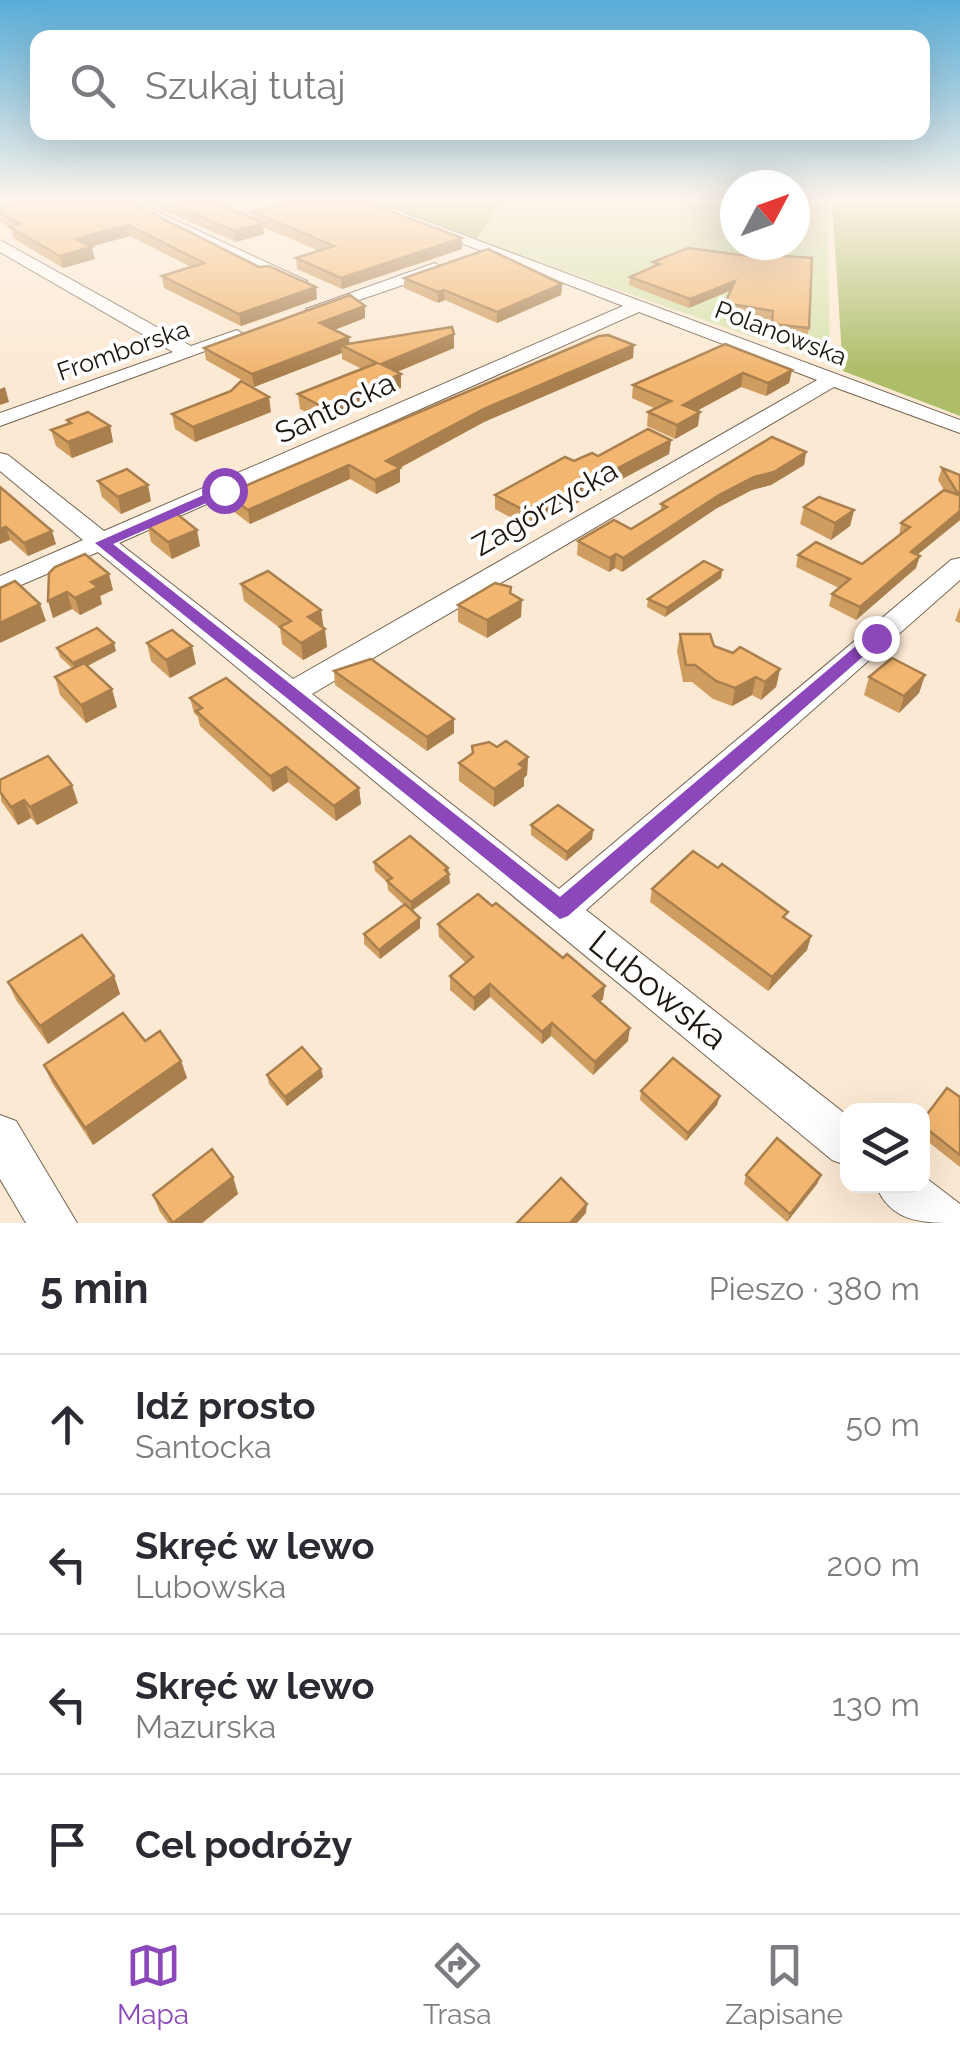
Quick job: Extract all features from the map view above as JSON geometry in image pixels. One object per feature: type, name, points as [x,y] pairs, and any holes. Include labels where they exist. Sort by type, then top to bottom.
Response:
[{"type":"street","points":[[23,258],[189,353]]},
{"type":"street","points":[[251,258],[308,284]]},
{"type":"street","points":[[291,318],[333,296],[459,258]]},
{"type":"street","name":"Polanowska","points":[[513,258],[960,427]]},
{"type":"street","name":"Santocka","points":[[0,586],[640,306]]},
{"type":"street","name":"Fromborska","points":[[0,420],[257,330]]},
{"type":"street","name":"Zagórzycka","points":[[290,694],[833,379]]},
{"type":"street","name":"Lubowska","points":[[0,460],[840,1138]]},
{"type":"street","points":[[560,910],[960,566]]},
{"type":"street","points":[[0,1137],[52,1223]]},
{"type":"street","points":[[908,1193],[946,1223]]},
{"type":"green space","points":[[528,258],[810,260],[828,258],[830,364]]},
{"type":"green space","points":[[836,258],[960,258],[960,416],[843,371]]},
{"type":"building","points":[[194,258],[241,258],[316,287],[239,314],[162,276],[204,263]]},
{"type":"building","points":[[296,258],[401,258],[341,278]]},
{"type":"building","points":[[462,258],[507,258],[562,284],[497,312],[404,278]]},
{"type":"building","points":[[663,258],[812,258],[809,328],[772,324],[773,311],[725,303],[735,281],[690,299],[630,277],[660,264],[653,262]]},
{"type":"building","points":[[350,295],[365,306],[320,323],[349,337],[252,374],[204,348]]},
{"type":"building","points":[[452,327],[454,334],[381,364],[401,374],[323,407],[298,394],[377,363],[341,345]]},
{"type":"building","points":[[608,335],[634,345],[484,409],[386,461],[400,468],[375,480],[349,465],[248,510],[226,494],[599,336]]},
{"type":"building","points":[[725,344],[792,370],[768,383],[743,373],[683,405],[700,412],[677,425],[648,412],[671,401],[633,385]]},
{"type":"building","points":[[241,381],[269,397],[193,427],[172,414],[231,391]]},
{"type":"building","points":[[88,412],[110,426],[68,442],[51,430],[71,423],[67,420]]},
{"type":"building","points":[[648,429],[671,440],[531,514],[495,495],[565,457],[574,461],[592,453],[598,456]]},
{"type":"building","points":[[772,437],[806,452],[774,472],[754,477],[719,495],[623,558],[616,554],[610,558],[578,541],[614,520],[631,529],[667,507],[661,504]]},
{"type":"building","points":[[942,468],[960,475],[960,511],[911,552],[920,556],[860,607],[832,594],[850,579],[798,555],[816,542],[862,564],[910,527],[901,523],[944,490],[959,495]]},
{"type":"building","points":[[127,469],[148,485],[118,497],[98,481]]},
{"type":"building","points":[[0,487],[52,531],[24,543],[6,527],[0,529]]},
{"type":"building","points":[[819,497],[854,510],[835,523],[804,507]]},
{"type":"building","points":[[177,514],[197,530],[168,542],[148,526]]},
{"type":"building","points":[[85,554],[109,574],[91,582],[98,587],[75,598],[67,592],[48,601],[49,573]]},
{"type":"building","points":[[704,561],[722,570],[667,608],[648,599]]},
{"type":"building","points":[[268,571],[321,610],[308,617],[325,629],[301,643],[280,627],[291,621],[241,584]]},
{"type":"building","points":[[15,581],[40,604],[0,623],[0,588]]},
{"type":"building","points":[[495,583],[511,587],[510,593],[522,600],[487,620],[458,605]]},
{"type":"building","points":[[97,628],[114,643],[73,663],[57,648]]},
{"type":"building","points":[[172,630],[192,646],[166,660],[147,643]]},
{"type":"building","points":[[680,634],[710,634],[714,646],[733,653],[740,647],[780,669],[765,682],[756,677],[735,688],[716,681],[695,665],[686,665]]},
{"type":"building","points":[[892,658],[925,675],[904,696],[869,677]]},
{"type":"building","points":[[371,659],[454,719],[427,737],[334,671]]},
{"type":"building","points":[[84,663],[112,689],[81,705],[55,677]]},
{"type":"building","points":[[226,678],[359,788],[334,806],[286,767],[270,776],[196,711],[202,708],[190,698]]},
{"type":"building","points":[[506,741],[528,757],[519,764],[524,768],[494,789],[459,763],[473,753],[472,746],[489,742],[497,747]]},
{"type":"building","points":[[48,756],[72,785],[30,807],[24,800],[11,807],[0,792],[0,780]]},
{"type":"building","points":[[558,805],[593,830],[567,852],[531,825]]},
{"type":"building","points":[[410,836],[448,868],[445,870],[449,874],[411,902],[387,881],[392,878],[374,862]]},
{"type":"building","points":[[693,851],[718,868],[722,864],[788,912],[783,917],[811,936],[772,977],[652,889]]},
{"type":"building","points":[[478,894],[492,906],[496,903],[563,958],[567,954],[605,986],[593,996],[630,1028],[595,1062],[552,1023],[542,1032],[490,984],[474,998],[450,976],[473,957],[438,924]]},
{"type":"building","points":[[405,904],[420,918],[379,950],[364,934]]},
{"type":"building","points":[[82,935],[114,976],[40,1026],[8,982]]},
{"type":"building","points":[[123,1013],[145,1041],[160,1031],[181,1061],[85,1128],[44,1065]]},
{"type":"building","points":[[302,1047],[321,1069],[285,1097],[267,1075]]},
{"type":"building","points":[[673,1058],[720,1096],[688,1133],[641,1091]]},
{"type":"building","points":[[947,1088],[960,1097],[960,1155],[930,1131],[930,1110]]},
{"type":"building","points":[[777,1138],[821,1175],[790,1214],[746,1175]]},
{"type":"building","points":[[212,1149],[233,1177],[173,1223],[153,1195]]},
{"type":"building","points":[[561,1178],[587,1204],[570,1223],[517,1223]]},
{"type":"route","points":[[224,490],[102,543],[560,910],[876,638]]}]
